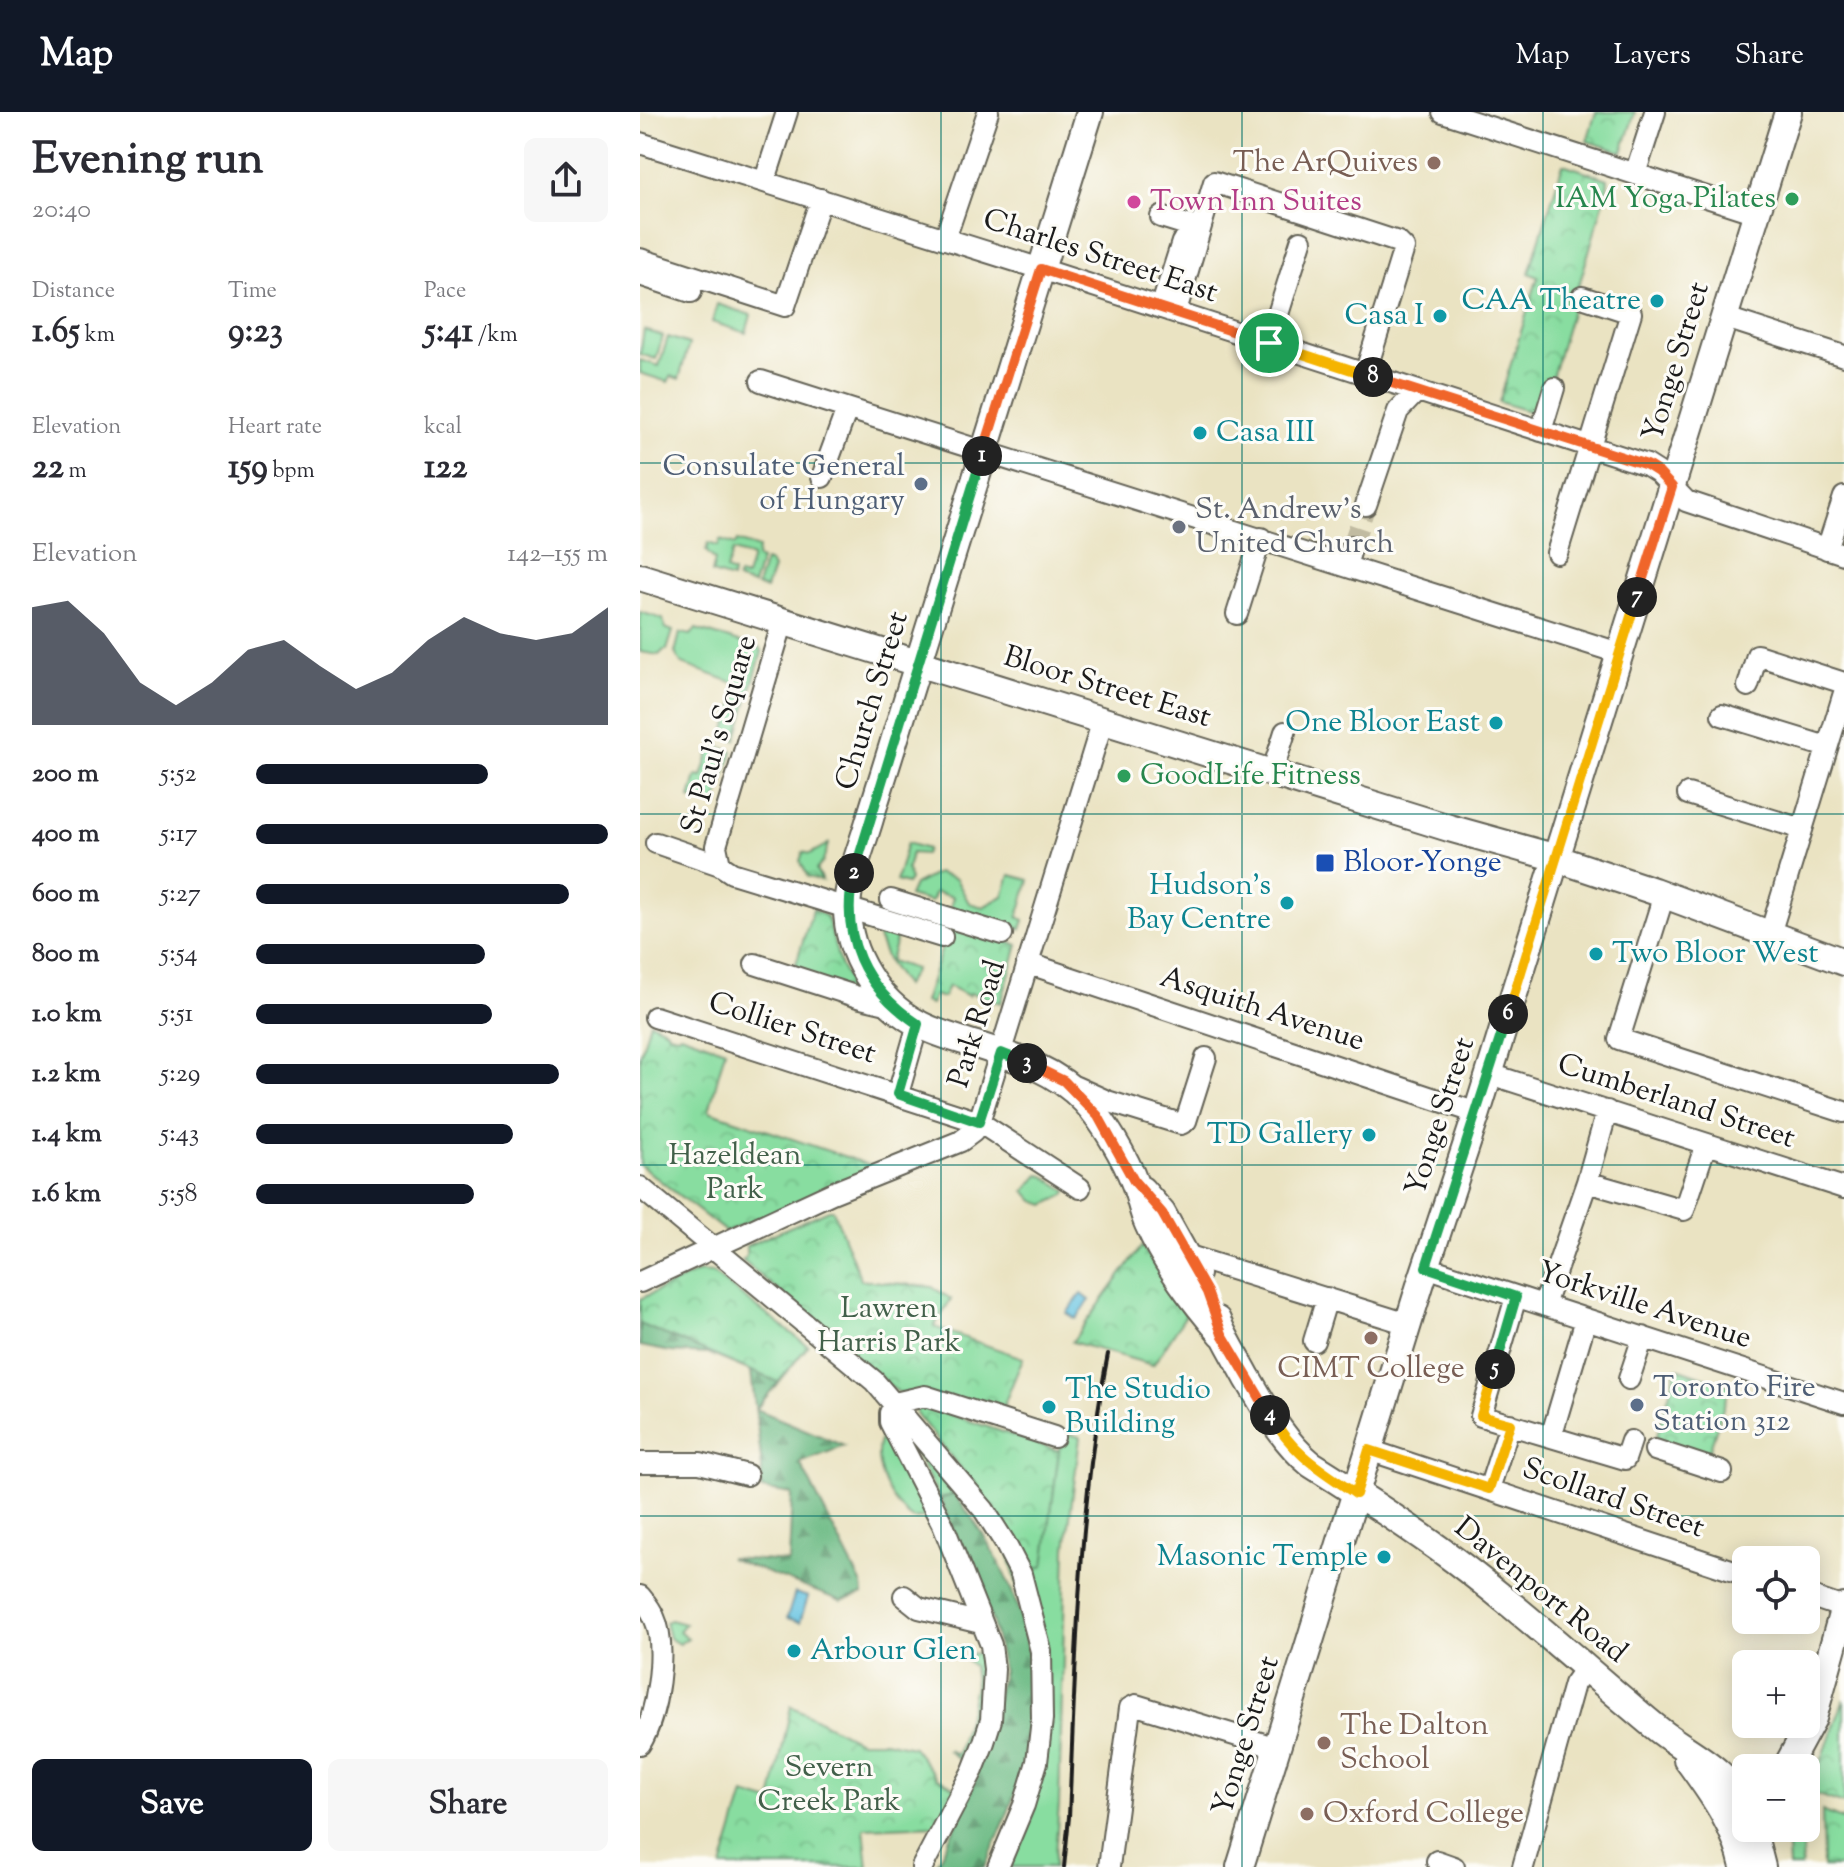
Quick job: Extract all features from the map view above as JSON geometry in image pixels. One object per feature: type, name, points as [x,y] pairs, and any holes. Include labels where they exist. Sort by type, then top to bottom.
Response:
[{"type":"main road","name":"Church Street","points":[[1090,112],[854,872],[847,908],[851,933],[863,967],[891,1005],[918,1024],[1051,1073],[1064,1081],[1098,1116],[1134,1181],[1147,1222],[1159,1245],[1190,1297],[1222,1334],[1284,1438],[1311,1464],[1356,1494]]},
{"type":"main road","name":"Yonge Street","points":[[1240,1867],[1788,112]]},
{"type":"main road","name":"Bloor Street East","points":[[640,577],[1449,828],[1556,858],[1844,962]]},
{"type":"main road","name":"Church Street","points":[[1134,1181],[1162,1213],[1207,1292],[1222,1334]]},
{"type":"main road","name":"Davenport Road","points":[[1356,1494],[1438,1549],[1586,1667],[1678,1747],[1706,1761],[1732,1786]]},
{"type":"main road","points":[[1820,1693],[1844,1608]]},
{"type":"main road","name":"Davenport Road","points":[[1743,1842],[1744,1867]]},
{"type":"main road","name":"Davenport Road","points":[[1752,1842],[1762,1867]]},
{"type":"street","points":[[765,180],[787,112]]},
{"type":"street","points":[[945,239],[988,112]]},
{"type":"street","points":[[1443,112],[1475,117],[1756,213]]},
{"type":"street","points":[[1635,174],[1655,112]]},
{"type":"street","name":"Charles Street East","points":[[640,143],[765,180],[1647,465],[1686,501],[1836,552]]},
{"type":"street","points":[[1166,309],[1179,301],[1214,182],[1398,242],[1404,248],[1365,374]]},
{"type":"street","points":[[640,259],[785,306],[821,199]]},
{"type":"street","points":[[1161,217],[1200,229]]},
{"type":"street","points":[[1269,343],[1301,241]]},
{"type":"street","points":[[1166,309],[1182,242]]},
{"type":"street","points":[[640,275],[691,292]]},
{"type":"street","points":[[1557,553],[1631,313],[1582,297]]},
{"type":"street","points":[[1723,317],[1844,356]]},
{"type":"street","points":[[761,381],[1261,538],[1349,556],[1494,613],[1619,653]]},
{"type":"street","points":[[1541,431],[1554,388]]},
{"type":"street","points":[[1366,505],[1398,411],[1417,391]]},
{"type":"street","points":[[822,477],[847,409]]},
{"type":"street","points":[[1836,552],[1844,497]]},
{"type":"street","points":[[1237,614],[1261,538]]},
{"type":"street","name":"St Paul's Square","points":[[720,865],[716,846],[783,621]]},
{"type":"street","points":[[1748,686],[1757,655],[1844,683]]},
{"type":"street","points":[[1770,934],[1844,693]]},
{"type":"street","points":[[1722,715],[1827,747]]},
{"type":"street","name":"Park Road","points":[[640,1282],[832,1193],[961,1141],[973,1132],[1001,1053],[1103,720]]},
{"type":"street","points":[[1272,773],[1285,732]]},
{"type":"street","points":[[1688,794],[1802,829]]},
{"type":"street","points":[[656,843],[720,865],[732,873],[847,908],[940,915]]},
{"type":"street","points":[[1664,895],[1619,1039],[1844,1112]]},
{"type":"street","points":[[891,900],[1002,934]]},
{"type":"street","name":"Asquith Avenue","points":[[1027,963],[1477,1113]]},
{"type":"street","points":[[755,964],[891,1005]]},
{"type":"street","name":"Collier Street","points":[[655,1017],[979,1122],[1080,1188]]},
{"type":"street","points":[[898,1094],[918,1024]]},
{"type":"street","points":[[1064,1081],[1107,1101],[1181,1124],[1186,1121],[1206,1058]]},
{"type":"street","name":"Cumberland Street","points":[[1490,1074],[1844,1188]]},
{"type":"street","points":[[1544,1305],[1587,1182],[1607,1111]]},
{"type":"street","points":[[1587,1182],[1684,1210],[1706,1144]]},
{"type":"street","points":[[640,1187],[874,1381],[984,1510],[1005,1543],[1021,1574],[1041,1651],[1042,1719],[1037,1762],[1024,1805],[998,1867]]},
{"type":"street","points":[[1186,1255],[1408,1324]]},
{"type":"street","name":"Yorkville Avenue","points":[[1426,1267],[1844,1403]]},
{"type":"street","points":[[1516,1297],[1481,1416],[1625,1459],[1631,1441]]},
{"type":"street","points":[[1314,1341],[1327,1298]]},
{"type":"street","points":[[1551,1437],[1586,1319]]},
{"type":"street","points":[[1629,1379],[1643,1337]]},
{"type":"street","points":[[895,1403],[925,1396],[1054,1437]]},
{"type":"street","points":[[895,1403],[890,1422],[943,1525],[991,1645],[994,1669],[991,1720],[973,1770],[922,1867]]},
{"type":"street","points":[[1489,1489],[1510,1424]]},
{"type":"street","name":"Scollard Street","points":[[1369,1450],[1732,1570]]},
{"type":"street","points":[[1655,1450],[1722,1472]]},
{"type":"street","points":[[640,1463],[700,1463],[747,1475]]},
{"type":"street","points":[[640,1596],[654,1615],[661,1656],[651,1715],[640,1744]]},
{"type":"street","points":[[904,1596],[919,1608],[981,1623]]},
{"type":"street","points":[[1820,1600],[1844,1608]]},
{"type":"street","points":[[1523,1867],[1574,1684],[1586,1667]]},
{"type":"street","points":[[1109,1867],[1130,1708],[1136,1705],[1277,1748]]},
{"type":"green space","points":[[1596,112],[1635,112],[1622,152],[1587,141]]},
{"type":"green space","points":[[1563,164],[1608,179],[1541,415],[1499,402],[1538,277],[1529,273]]},
{"type":"green space","points":[[717,304],[751,315],[746,333],[712,322]]},
{"type":"green space","points":[[644,330],[663,336],[656,359],[640,354]]},
{"type":"green space","points":[[668,337],[689,344],[679,379],[671,376],[668,382],[640,373],[640,360],[659,366]]},
{"type":"green space","points":[[720,540],[735,545],[737,541],[758,548],[757,558],[761,560],[753,585],[737,580],[739,575],[746,577],[752,557],[733,551],[726,570],[733,573],[732,579],[712,573],[715,560],[706,551],[708,543],[718,546]]},
{"type":"green space","points":[[765,561],[773,568],[766,589],[757,586]]},
{"type":"green space","points":[[640,612],[663,619],[665,628],[673,631],[667,650],[659,655],[640,652]]},
{"type":"green space","points":[[696,629],[760,648],[762,652],[736,740],[724,736],[740,685],[682,664],[675,653],[680,633],[691,635]]},
{"type":"green space","points":[[712,745],[733,751],[715,806],[690,798],[696,776],[702,777]]},
{"type":"green space","points":[[907,843],[927,849],[925,854],[911,853],[907,869],[910,880],[907,884],[896,881]]},
{"type":"green space","points":[[828,844],[823,862],[816,870],[822,881],[808,877],[800,861],[803,852],[810,854]]},
{"type":"green space","points":[[937,873],[956,879],[969,903],[983,907],[1003,896],[1010,875],[1029,880],[1018,917],[1024,920],[1021,929],[950,908],[953,897],[935,892],[931,902],[909,896],[914,885]]},
{"type":"green space","points":[[813,909],[828,920],[840,965],[855,993],[793,973]]},
{"type":"green space","points":[[950,924],[1018,945],[1001,1003],[970,993],[969,996],[948,986],[943,998],[934,995],[930,1005],[924,1002]]},
{"type":"green space","points":[[880,932],[897,936],[890,961],[915,969],[905,986],[888,962],[877,935]]},
{"type":"green space","name":"Hazeldean Park","points":[[650,1022],[667,1030],[668,1034],[680,1034],[725,1050],[709,1111],[870,1165],[872,1170],[726,1232],[640,1165],[640,1056]]},
{"type":"green space","points":[[1039,1175],[1067,1191],[1065,1195],[1045,1205],[1034,1201],[1025,1191]]},
{"type":"green space","name":"Lawren Harris Park","points":[[833,1210],[861,1280],[932,1287],[951,1299],[934,1327],[1023,1358],[1001,1412],[898,1392],[742,1260],[746,1257],[746,1246]]},
{"type":"green space","points":[[1142,1246],[1186,1315],[1153,1365],[1072,1342]]},
{"type":"green space","points":[[698,1272],[712,1273],[808,1346],[778,1382],[640,1324],[640,1299]]},
{"type":"green space","points":[[640,1302],[808,1346],[756,1409],[844,1446],[800,1463],[862,1585],[863,1594],[841,1601],[729,1558],[789,1562],[792,1494],[761,1489],[762,1468],[751,1371],[710,1354],[671,1352],[640,1346]]},
{"type":"green space","points":[[1677,1368],[1730,1386],[1706,1461],[1654,1445]]},
{"type":"green space","points":[[922,1405],[1059,1451],[1062,1432],[1080,1437],[1066,1548],[1059,1804],[1054,1867],[1008,1867],[1051,1722],[1000,1518],[916,1413]]},
{"type":"green space","points":[[922,1405],[1059,1451],[1044,1566],[1030,1570],[1000,1518],[916,1413],[916,1408]]},
{"type":"green space","points":[[884,1432],[927,1511],[922,1518],[913,1519],[904,1512],[883,1479],[878,1454]]},
{"type":"green space","points":[[904,1432],[954,1494],[940,1499]]},
{"type":"green space","points":[[954,1494],[977,1525],[1010,1588],[1022,1620],[1031,1689],[1029,1725],[1020,1776],[985,1867],[935,1867],[970,1797],[1003,1671],[993,1623],[940,1499]]},
{"type":"green space","points":[[670,1620],[685,1624],[679,1631],[688,1638],[679,1644],[669,1638],[665,1622]]},
{"type":"green space","points":[[979,1653],[985,1663],[983,1718],[966,1760],[961,1761],[947,1750],[957,1754],[975,1685],[973,1666],[966,1660],[970,1654]]},
{"type":"green space","points":[[1844,1699],[1844,1804],[1820,1796],[1820,1765]]},
{"type":"green space","name":"Severn Creek Park","points":[[791,1706],[859,1741],[884,1741],[913,1747],[937,1778],[956,1788],[936,1825],[864,1828],[868,1867],[722,1867],[744,1794],[771,1802]]},
{"type":"green space","points":[[1822,1811],[1844,1820],[1844,1867],[1823,1867]]},
{"type":"green space","points":[[1786,1842],[1804,1842],[1801,1867],[1789,1867]]},
{"type":"water","points":[[1081,1294],[1090,1300],[1076,1319],[1067,1313]]},
{"type":"water","points":[[795,1593],[808,1597],[800,1622],[787,1618]]},
{"type":"tunnel","points":[[1352,546],[1366,505]]},
{"type":"railway","points":[[1064,1867],[1084,1527],[1108,1354]]},
{"type":"place","name":"The ArQuives","points":[[1434,163]]},
{"type":"place","name":"IAM Yoga Pilates","points":[[1792,199]]},
{"type":"place","name":"Town Inn Suites","points":[[1134,202]]},
{"type":"place","name":"CAA Theatre","points":[[1657,301]]},
{"type":"place","name":"Casa I","points":[[1440,316]]},
{"type":"place","name":"Casa III","points":[[1200,433]]},
{"type":"place","name":"Consulate General of Hungary","points":[[921,484]]},
{"type":"place","name":"St. Andrew's United Church","points":[[1179,527]]},
{"type":"place","name":"One Bloor East","points":[[1496,723]]},
{"type":"place","name":"GoodLife Fitness","points":[[1124,776]]},
{"type":"place","name":"Bloor-Yonge","points":[[1325,863]]},
{"type":"place","name":"Hudson's Bay Centre","points":[[1287,903]]},
{"type":"place","name":"Two Bloor West","points":[[1596,954]]},
{"type":"place","name":"TD Gallery","points":[[1369,1135]]},
{"type":"place","name":"CIMT College","points":[[1371,1338]]},
{"type":"place","name":"Toronto Fire Station 312","points":[[1637,1405]]},
{"type":"place","name":"The Studio Building","points":[[1049,1407]]},
{"type":"place","name":"Masonic Temple","points":[[1384,1557]]},
{"type":"place","name":"Arbour Glen","points":[[794,1651]]},
{"type":"place","name":"The Dalton School","points":[[1324,1743]]},
{"type":"place","name":"Oxford College","points":[[1307,1814]]},
{"type":"route","points":[[1041,269],[1269,343],[1647,465],[1672,487],[1426,1267],[1516,1297],[1481,1416],[1510,1424],[1489,1489],[1369,1450],[1356,1494],[1297,1452],[1284,1438],[1222,1334],[1207,1292],[1162,1213],[1134,1181],[1098,1116],[1064,1081],[1001,1053],[979,1122],[898,1094],[918,1024],[891,1005],[870,980],[857,951],[849,921],[847,908],[854,872],[1041,269]]}]
